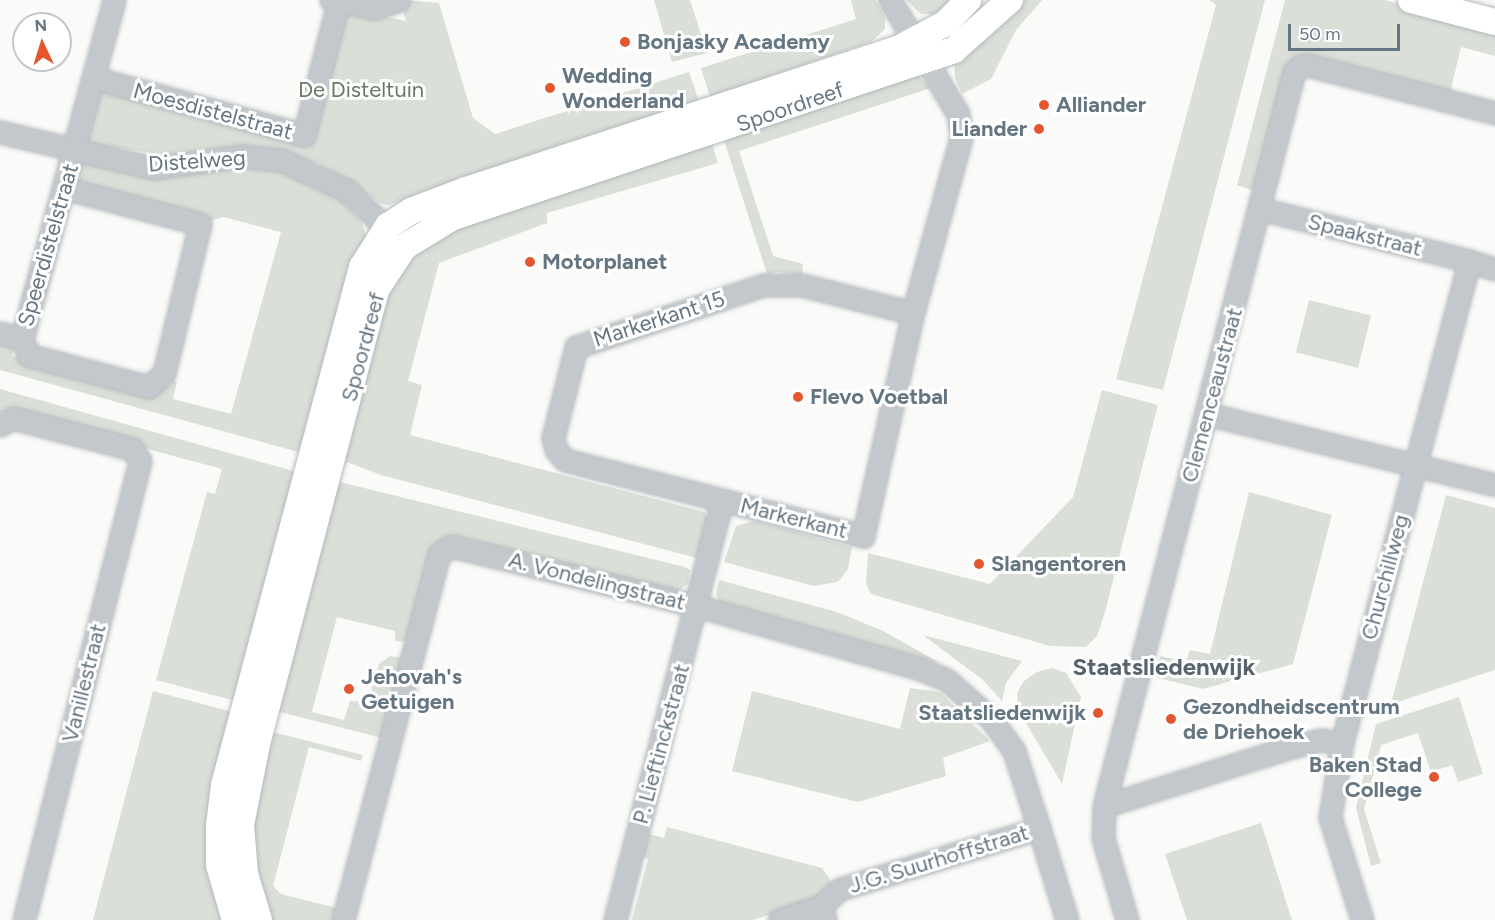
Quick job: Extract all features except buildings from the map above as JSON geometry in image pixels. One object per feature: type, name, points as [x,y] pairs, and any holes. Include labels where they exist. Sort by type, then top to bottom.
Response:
[{"type":"main road","name":"Spoordreef","points":[[922,50],[968,0]]},
{"type":"main road","name":"Spoordreef","points":[[259,689],[376,290],[404,246],[453,217],[683,131],[922,50],[954,50],[1010,0]]},
{"type":"main road","points":[[1411,0],[1495,22]]},
{"type":"main road","name":"Spoordreef","points":[[235,920],[219,865],[219,826],[247,742],[362,267],[387,226],[427,204],[683,131]]},
{"type":"main road","name":"Spoordreef","points":[[247,742],[241,825],[245,874],[258,920]]},
{"type":"street","name":"Speerdistelstraat","points":[[22,339],[114,0]]},
{"type":"street","points":[[336,1],[375,8],[399,0]]},
{"type":"street","points":[[890,0],[922,50],[958,114],[962,137],[913,313]]},
{"type":"street","name":"Moesdistelstraat","points":[[94,78],[304,135],[336,1]]},
{"type":"street","name":"Clemenceaustraat","points":[[1128,920],[1103,838],[1104,806],[1208,414],[1294,72],[1300,66],[1495,113]]},
{"type":"street","name":"Distelweg","points":[[0,132],[74,152],[153,168],[242,156],[281,160],[346,190],[387,226],[404,246]]},
{"type":"street","points":[[0,333],[22,339],[28,355],[149,387],[164,373],[200,224],[64,188]]},
{"type":"street","name":"Spaakstraat","points":[[1261,209],[1469,261]]},
{"type":"street","points":[[1469,261],[1495,269]]},
{"type":"street","name":"Churchillweg","points":[[1362,920],[1330,817],[1342,744],[1469,261]]},
{"type":"street","name":"Markerkant 15","points":[[722,500],[565,460],[556,450],[553,438],[576,347],[763,285],[802,285],[913,313]]},
{"type":"street","name":"Markerkant","points":[[707,567],[722,500],[863,536],[913,313]]},
{"type":"street","points":[[1208,414],[1495,485]]},
{"type":"street","name":"Vanillestraat","points":[[0,424],[14,418],[132,449],[140,461],[24,920]]},
{"type":"street","name":"A. Vondelingstraat","points":[[343,920],[439,554],[451,546],[697,606],[921,669],[947,680],[991,719],[1014,751],[1039,828]]},
{"type":"street","name":"P. Lieftinckstraat","points":[[615,920],[707,567]]},
{"type":"street","points":[[1104,806],[1291,747],[1322,740],[1342,744]]},
{"type":"street","name":"J.G. Suurhoffstraat","points":[[823,913],[840,889],[1039,828],[1067,920]]},
{"type":"street","points":[[778,920],[823,913]]},
{"type":"green space","name":"De Disteltuin","points":[[407,0],[439,3],[473,118],[495,134],[689,72],[699,101],[389,205],[382,204],[317,163],[268,148],[164,155],[80,142],[95,84],[308,139],[343,7],[406,21],[400,2]]},
{"type":"green space","points":[[654,0],[690,0],[707,53],[672,62]]},
{"type":"green space","points":[[851,0],[876,0],[885,17],[885,29],[871,42],[710,97],[701,68],[856,19]]},
{"type":"green space","points":[[906,0],[958,0],[937,14],[921,14]]},
{"type":"green space","points":[[1024,0],[1042,0],[1016,30],[991,79],[962,94],[955,78],[954,58],[996,29]]},
{"type":"green space","points":[[1209,0],[1265,0],[1163,390],[1116,379],[1216,5]]},
{"type":"green space","points":[[1285,0],[1385,0],[1495,31],[1495,56],[1461,47],[1450,93],[1311,56],[1258,192],[1237,185]]},
{"type":"green space","points":[[913,72],[931,88],[739,151],[773,256],[803,264],[802,276],[778,272],[767,274],[722,134]]},
{"type":"green space","points":[[712,144],[718,163],[547,213],[547,223],[439,263],[408,381],[422,385],[410,435],[705,512],[708,521],[697,558],[381,475],[341,460],[370,346],[392,283],[424,244],[446,231]]},
{"type":"green space","points":[[84,163],[277,167],[340,199],[362,223],[366,235],[302,453],[0,370],[0,338],[15,342],[12,356],[125,386],[166,379],[177,382],[173,399],[231,414],[281,232],[223,217],[210,221],[74,180],[80,165]]},
{"type":"green space","points":[[1309,300],[1371,315],[1358,368],[1296,352]]},
{"type":"green space","points":[[0,389],[297,472],[236,701],[156,680],[207,492],[215,494],[222,469],[6,411],[0,412]]},
{"type":"green space","points":[[1102,390],[1158,405],[1105,612],[1097,636],[1086,647],[1050,646],[871,594],[866,584],[868,553],[990,584],[1073,497]]},
{"type":"green space","points":[[336,481],[685,567],[690,570],[688,584],[676,592],[459,537],[447,538],[431,548],[406,642],[395,641],[395,631],[337,617],[312,712],[344,720],[350,701],[368,702],[379,664],[390,656],[402,658],[382,738],[276,711]]},
{"type":"green space","points":[[1249,492],[1332,515],[1293,664],[1203,689],[1154,677],[1160,656],[1186,662],[1190,650],[1210,654]]},
{"type":"green space","points":[[1446,495],[1495,508],[1495,670],[1391,704]]},
{"type":"green space","points":[[754,521],[852,547],[848,569],[838,582],[814,586],[724,562],[736,526]]},
{"type":"green space","points":[[719,580],[837,612],[883,631],[940,663],[726,607],[719,602],[716,593]]},
{"type":"green space","points":[[923,635],[1022,661],[1006,683],[1002,701],[983,680]]},
{"type":"green space","points":[[1053,668],[1066,673],[1081,697],[1062,784],[1019,711],[1017,693],[1024,681],[1037,672]]},
{"type":"green space","points":[[910,688],[940,692],[990,741],[943,758],[946,776],[858,802],[732,771],[752,691],[900,729]]},
{"type":"green space","points":[[153,691],[233,712],[223,920],[93,920]]},
{"type":"green space","points":[[1459,697],[1483,774],[1458,782],[1452,765],[1431,772],[1418,733],[1381,745],[1364,809],[1381,863],[1371,866],[1356,808],[1376,724]]},
{"type":"green space","points":[[273,732],[363,755],[361,761],[309,747],[273,886],[281,894],[337,908],[333,920],[266,920],[249,841],[249,817]]},
{"type":"green space","points":[[1261,823],[1292,920],[1187,920],[1165,854]]},
{"type":"green space","points":[[667,827],[822,868],[833,884],[821,898],[753,920],[632,920],[648,859],[637,855],[642,832],[664,838]]},
{"type":"place","name":"Bonjasky Academy","points":[[625,42]]},
{"type":"place","name":"Wedding Wonderland","points":[[550,88]]},
{"type":"place","name":"Alliander","points":[[1044,105]]},
{"type":"place","name":"Liander","points":[[1039,129]]},
{"type":"place","name":"Motorplanet","points":[[530,262]]},
{"type":"place","name":"Flevo Voetbal","points":[[798,397]]},
{"type":"place","name":"Slangentoren","points":[[979,564]]},
{"type":"place","name":"Jehovah's Getuigen","points":[[349,689]]},
{"type":"place","name":"Staatsliedenwijk","points":[[1098,713]]},
{"type":"place","name":"Gezondheidscentrum de Driehoek","points":[[1171,719]]},
{"type":"place","name":"Baken Stad College","points":[[1434,777]]},
{"type":"district","name":"Staatsliedenwijk","points":[[1164,667]]}]
